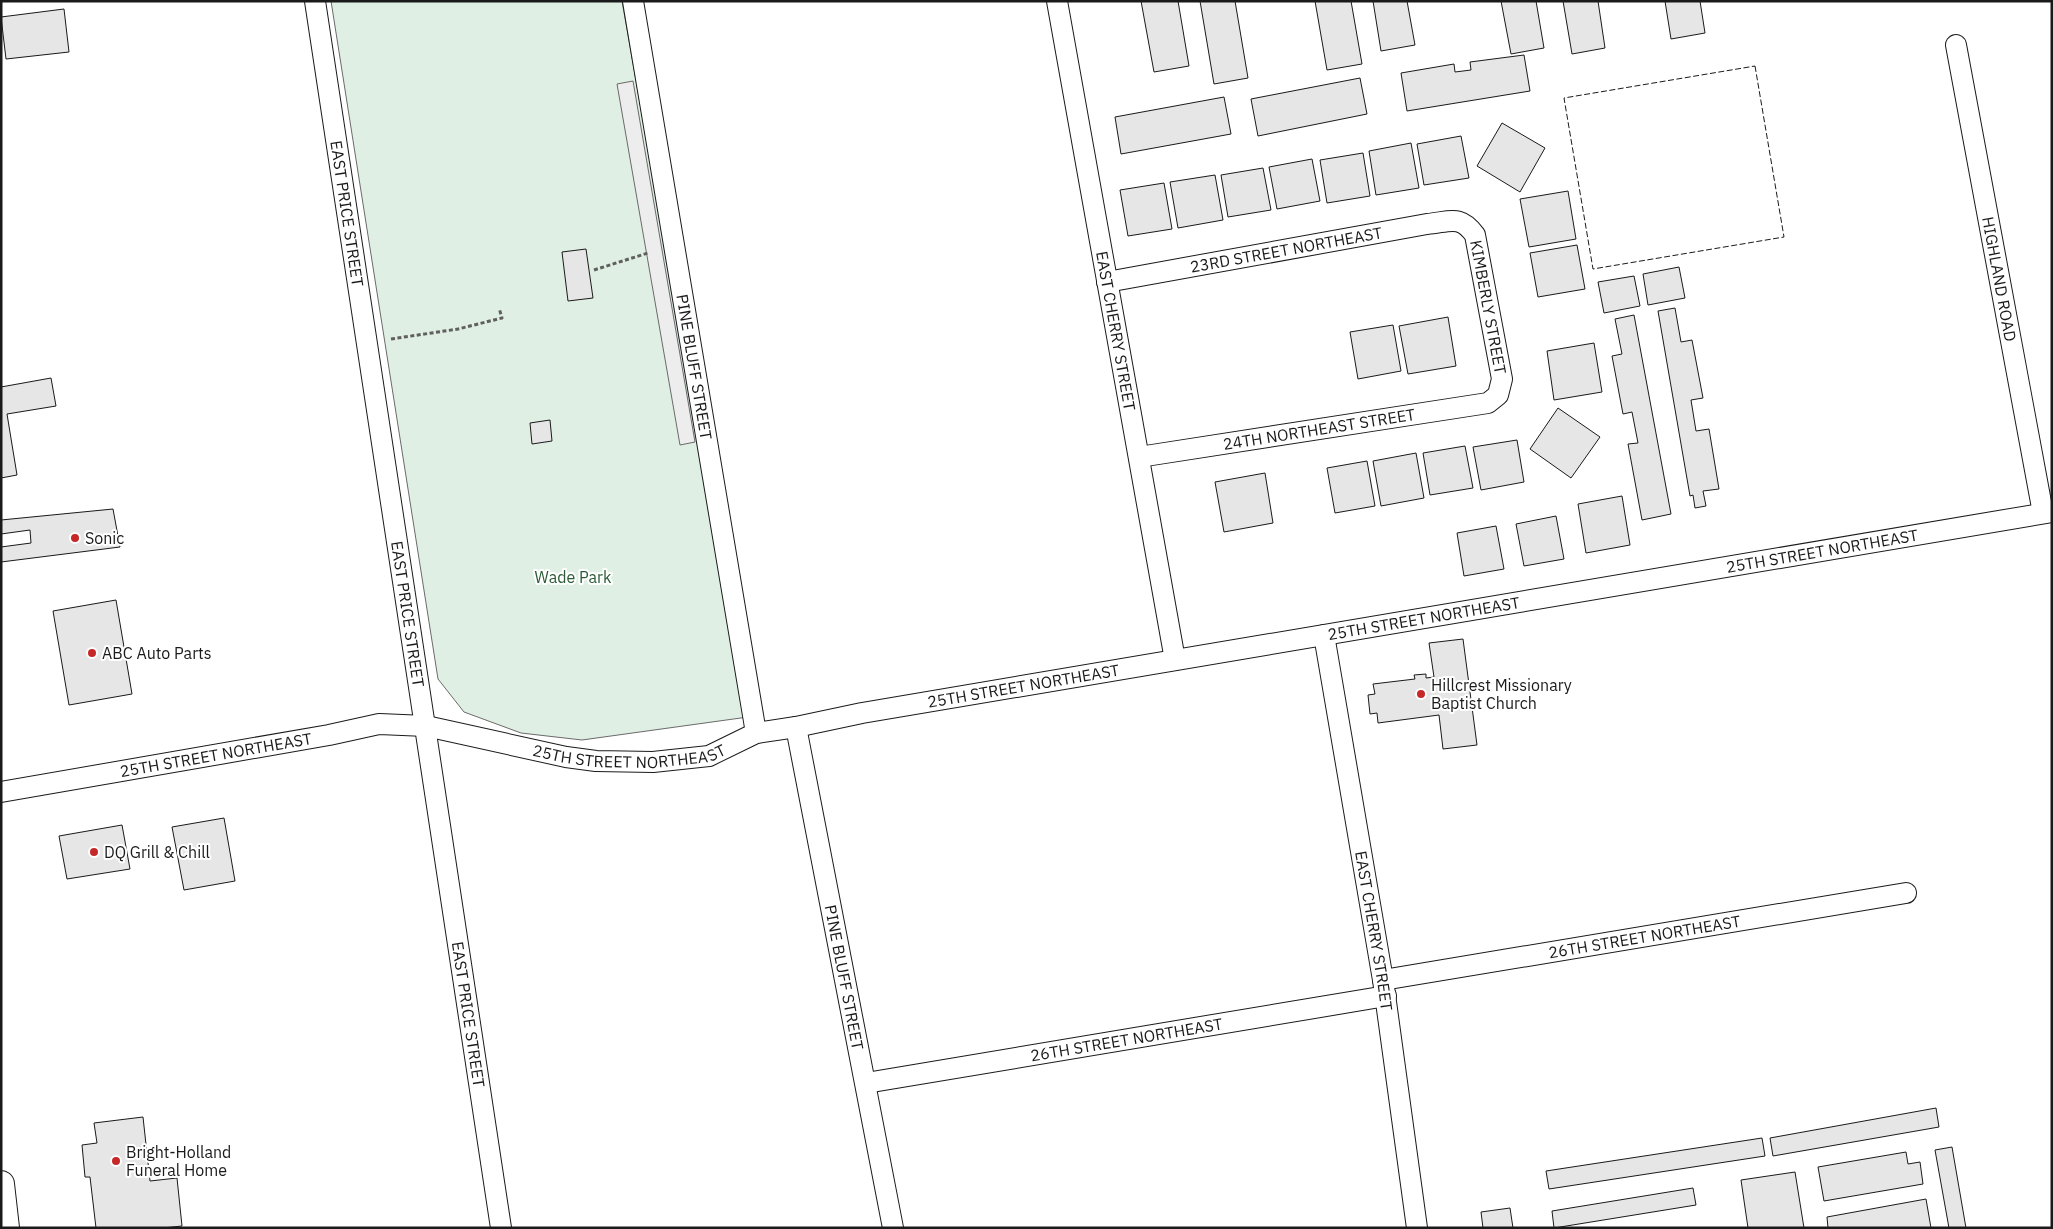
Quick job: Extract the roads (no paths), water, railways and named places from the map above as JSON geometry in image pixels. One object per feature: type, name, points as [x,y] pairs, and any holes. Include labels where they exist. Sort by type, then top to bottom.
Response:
[{"type":"main road","points":[[1,1184],[6,1228]]},
{"type":"street","name":"EAST PRICE STREET","points":[[315,1],[501,1228]]},
{"type":"street","name":"PINE BLUFF STREET","points":[[633,1],[756,732]]},
{"type":"street","name":"EAST CHERRY STREET","points":[[1057,1],[1175,660]]},
{"type":"street","name":"HIGHLAND ROAD","points":[[1956,45],[2048,512]]},
{"type":"street","name":"23RD STREET NORTHEAST","points":[[1107,282],[1427,224],[1458,221],[1466,223]]},
{"type":"street","name":"KIMBERLY STREET","points":[[1466,223],[1475,235],[1502,379],[1498,395]]},
{"type":"street","name":"24TH NORTHEAST STREET","points":[[1139,457],[1488,403],[1498,395]]},
{"type":"street","name":"25TH STREET NORTHEAST","points":[[1,792],[320,737],[379,724],[426,726],[566,758],[596,761],[653,762],[709,756],[756,732],[796,727],[872,711],[2048,512]]},
{"type":"street","name":"EAST CHERRY STREET","points":[[1324,635],[1384,988],[1417,1228]]},
{"type":"street","name":"PINE BLUFF STREET","points":[[796,727],[893,1228]]},
{"type":"street","name":"26TH STREET NORTHEAST","points":[[866,1083],[1906,893]]},
{"type":"place","name":"Sonic","points":[[75,538]]},
{"type":"place","name":"ABC Auto Parts","points":[[92,653]]},
{"type":"place","name":"Hillcrest Missionary Baptist Church","points":[[1421,694]]},
{"type":"place","name":"DQ Grill & Chill","points":[[94,852]]},
{"type":"place","name":"Bright-Holland Funeral Home","points":[[116,1161]]},
{"type":"park label","name":"Wade Park","points":[[573,577]]}]
